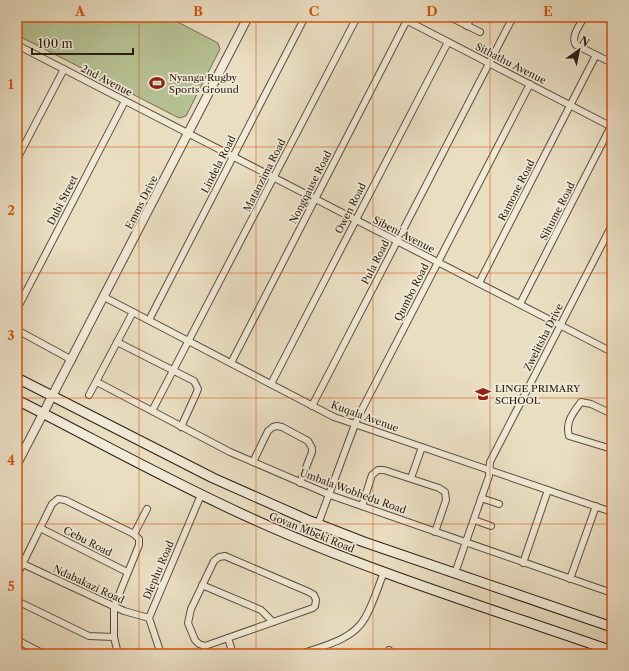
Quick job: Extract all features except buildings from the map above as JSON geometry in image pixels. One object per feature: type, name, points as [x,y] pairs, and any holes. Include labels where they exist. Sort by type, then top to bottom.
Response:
[{"type":"main road","name":"Govan Mbeki Road","points":[[17,378],[213,478],[263,501],[364,542],[612,627]]},
{"type":"main road","name":"Govan Mbeki Road","points":[[17,400],[201,495],[279,531],[384,572],[612,650]]},
{"type":"street","name":"Emms Drive","points":[[17,464],[248,17]]},
{"type":"street","name":"Lindela Road","points":[[148,320],[305,17]]},
{"type":"street","name":"Matanzima Road","points":[[152,411],[357,17]]},
{"type":"street","name":"Sithathu Avenue","points":[[400,17],[612,126]]},
{"type":"street","points":[[450,17],[480,32]]},
{"type":"street","points":[[467,26],[471,17]]},
{"type":"street","name":"Pula Road","points":[[312,406],[512,17]]},
{"type":"street","points":[[584,17],[573,40],[576,45],[612,63]]},
{"type":"street","name":"Nongqause Road","points":[[231,363],[407,20]]},
{"type":"street","name":"Owen Road","points":[[271,384],[448,42]]},
{"type":"street","name":"2nd Avenue","points":[[17,45],[188,134]]},
{"type":"street","name":"Ramone Road","points":[[479,283],[596,55]]},
{"type":"street","points":[[17,159],[64,69]]},
{"type":"street","name":"Qumbo Road","points":[[318,524],[357,419],[530,84]]},
{"type":"street","name":"Dubi Street","points":[[17,309],[125,101]]},
{"type":"street","name":"Sihume Road","points":[[520,304],[612,126]]},
{"type":"street","name":"Sibeni Avenue","points":[[188,134],[612,352]]},
{"type":"street","name":"Zwelitsha Drive","points":[[455,573],[489,476],[490,462],[612,225]]},
{"type":"street","name":"Kuqala Avenue","points":[[104,297],[334,417],[612,512]]},
{"type":"street","points":[[89,395],[133,312]]},
{"type":"street","points":[[17,330],[72,360]]},
{"type":"street","points":[[117,342],[194,381],[198,389],[181,427]]},
{"type":"street","name":"Umbala Wobhedu Road","points":[[96,382],[181,427],[300,483],[330,495],[612,594]]},
{"type":"street","points":[[612,414],[591,404],[581,402],[570,418],[567,430],[569,436],[612,449]]},
{"type":"street","points":[[253,462],[270,429],[277,426],[282,427],[308,441],[312,448],[312,452],[300,483]]},
{"type":"street","points":[[411,478],[422,447]]},
{"type":"street","points":[[362,506],[372,475],[378,470],[384,470],[440,488],[445,492],[446,500],[435,532]]},
{"type":"street","points":[[523,563],[548,490]]},
{"type":"street","name":"Dlephu Road","points":[[149,618],[201,495]]},
{"type":"street","points":[[17,575],[52,504],[62,498],[134,534],[139,539],[139,545],[114,607],[114,637],[118,654]]},
{"type":"street","points":[[481,498],[499,504]]},
{"type":"street","points":[[570,579],[596,506]]},
{"type":"street","points":[[134,534],[147,509]]},
{"type":"street","points":[[474,520],[491,526]]},
{"type":"street","name":"Cebu Road","points":[[40,528],[127,572]]},
{"type":"street","points":[[225,556],[309,592],[314,595],[316,603],[313,608],[205,646],[199,644],[195,640],[188,623],[191,609],[202,585],[214,561],[219,557],[225,556]]},
{"type":"street","name":"Ndabakazi Road","points":[[23,564],[114,607],[149,618]]},
{"type":"street","points":[[301,654],[332,643],[356,630],[365,619],[384,572]]},
{"type":"street","points":[[202,585],[261,610],[273,622]]},
{"type":"street","points":[[17,601],[89,636],[114,637]]},
{"type":"street","points":[[149,618],[161,654]]},
{"type":"street","points":[[228,638],[233,654]]},
{"type":"street","points":[[17,640],[43,654]]},
{"type":"green space","name":"Nyanga Rugby Sports Ground","points":[[17,17],[173,17],[172,19],[218,43],[220,49],[186,116],[179,118],[17,35]]},
{"type":"place","name":"Nyanga Rugby Sports Ground","points":[[157,83]]},
{"type":"place","name":"LINGE PRIMARY SCHOOL","points":[[483,394]]}]
